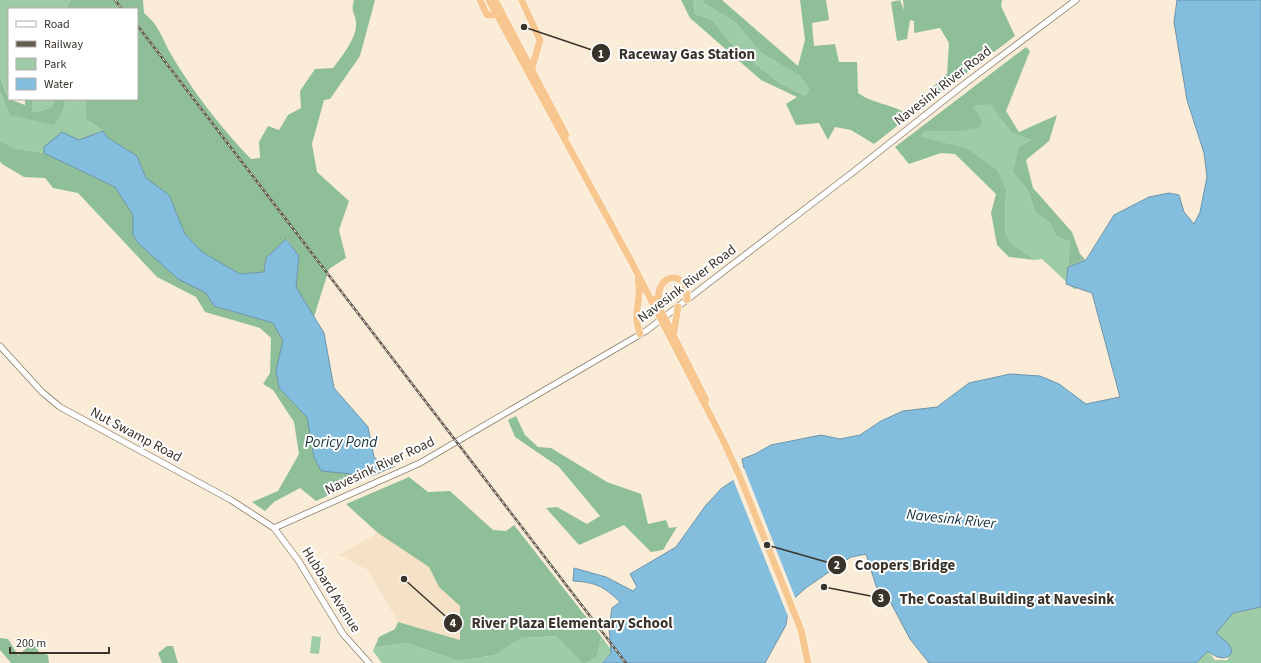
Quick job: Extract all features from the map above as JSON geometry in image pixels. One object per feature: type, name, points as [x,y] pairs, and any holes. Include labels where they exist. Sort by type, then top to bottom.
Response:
[{"type":"highway","points":[[480,0],[488,16],[497,15]]},
{"type":"highway","points":[[489,0],[662,319],[717,430],[732,464],[739,473]]},
{"type":"highway","points":[[495,0],[660,307]]},
{"type":"highway","points":[[522,1],[540,40],[532,68]]},
{"type":"highway","points":[[635,270],[640,287],[636,319],[640,334]]},
{"type":"highway","points":[[687,300],[686,288],[683,281],[676,278],[664,281],[659,289],[662,319],[674,334],[727,439],[798,622],[808,663]]},
{"type":"highway","points":[[674,334],[678,307]]},
{"type":"main road","name":"Navesink River Road","points":[[274,528],[420,463],[640,334],[678,307],[967,82],[1076,0]]},
{"type":"main road","name":"Nut Swamp Road","points":[[0,346],[42,392],[60,407],[231,500],[274,528]]},
{"type":"main road","name":"Hubbard Avenue","points":[[274,528],[292,551],[343,634],[369,663]]},
{"type":"shaded area","points":[[378,533],[429,567],[439,587],[460,606],[460,640],[398,622],[368,570],[339,555]]},
{"type":"green space","points":[[0,0],[71,0],[67,8],[8,8],[8,96],[0,78]]},
{"type":"green space","points":[[71,0],[143,0],[144,13],[154,23],[189,83],[219,123],[251,159],[260,158],[259,142],[268,126],[279,130],[288,115],[301,108],[300,91],[315,69],[333,68],[344,53],[356,29],[356,20],[353,11],[354,0],[375,0],[360,56],[330,99],[324,100],[312,144],[317,172],[349,201],[339,230],[346,258],[329,269],[314,317],[296,287],[299,256],[287,239],[266,258],[264,272],[240,274],[202,252],[185,234],[169,195],[146,178],[137,156],[108,138],[103,131],[86,119],[86,100],[138,100],[138,8],[67,8]]},
{"type":"green space","points":[[681,0],[693,0],[695,14],[712,20],[734,47],[781,84],[806,96],[809,88],[801,77],[760,52],[736,23],[704,3],[704,0],[722,0],[798,66],[805,40],[800,0],[826,0],[829,20],[812,23],[814,46],[835,44],[839,62],[857,62],[858,93],[864,97],[897,109],[910,116],[874,144],[851,130],[835,127],[828,140],[819,123],[796,125],[786,104],[797,97],[761,80],[690,18]]},
{"type":"green space","points":[[693,0],[704,0],[704,3],[736,23],[760,52],[801,77],[809,88],[806,96],[781,84],[734,47],[712,20],[695,14]]},
{"type":"green space","points":[[900,0],[904,10],[903,0],[1002,0],[1001,6],[1015,36],[927,103],[923,96],[947,74],[949,43],[940,28],[914,33],[914,21],[910,20],[907,39],[897,41],[891,2]]},
{"type":"green space","points":[[1026,47],[1030,51],[1006,111],[1019,132],[1057,115],[1049,141],[1026,160],[1033,188],[1072,232],[1080,254],[1085,259],[1068,266],[1070,242],[1056,236],[1050,223],[1036,213],[1027,189],[1013,173],[1019,147],[1032,140],[1011,132],[990,104],[973,106],[982,121],[979,128],[959,131],[924,131],[921,137],[968,149],[998,171],[1006,188],[1005,232],[1011,243],[1035,260],[1009,257],[997,245],[991,213],[996,194],[955,154],[941,153],[909,164],[895,147]]},
{"type":"green space","points":[[0,78],[8,100],[25,105],[25,100],[33,100],[32,109],[34,113],[52,107],[54,100],[66,100],[63,110],[54,125],[10,115],[0,92]]},
{"type":"green space","points":[[0,92],[10,115],[63,110],[66,100],[86,100],[86,119],[103,131],[79,140],[44,147],[44,153],[13,148],[0,140]]},
{"type":"green space","points":[[33,100],[54,100],[52,107],[34,113],[32,109]]},
{"type":"green space","points":[[990,103],[1011,132],[1033,140],[1013,173],[1027,189],[1036,213],[1050,223],[1056,236],[1070,242],[1068,266],[1085,259],[1089,287],[1074,289],[1042,259],[1035,260],[1011,243],[1005,232],[1006,188],[998,171],[921,137],[924,131],[959,131],[972,106]]},
{"type":"green space","points":[[0,140],[13,148],[44,153],[115,187],[133,215],[133,235],[139,244],[178,278],[206,293],[214,306],[273,323],[283,341],[276,370],[279,388],[307,417],[314,457],[321,471],[372,476],[316,501],[300,488],[274,502],[265,511],[252,502],[278,491],[299,454],[294,422],[273,390],[263,384],[270,373],[271,338],[260,328],[205,312],[196,297],[157,277],[78,193],[53,188],[45,178],[24,177],[2,164],[0,161]]},
{"type":"green space","points":[[516,416],[525,435],[538,447],[551,448],[607,482],[641,494],[648,524],[666,520],[669,528],[677,527],[663,550],[651,552],[624,525],[579,545],[546,508],[557,507],[587,524],[600,516],[559,467],[515,437],[508,420]]},
{"type":"green space","points":[[409,477],[428,492],[450,491],[493,530],[506,531],[514,525],[601,636],[597,657],[586,663],[582,663],[557,636],[522,638],[495,655],[458,661],[407,643],[377,647],[373,651],[379,637],[395,629],[398,622],[460,640],[460,606],[439,587],[429,567],[378,533],[346,504]]},
{"type":"green space","points":[[1261,607],[1261,663],[1196,663],[1208,651],[1215,660],[1227,660],[1230,648],[1216,633],[1233,613]]},
{"type":"green space","points":[[312,636],[321,637],[319,654],[310,653]]},
{"type":"green space","points":[[558,636],[582,663],[382,663],[373,651],[377,647],[407,643],[458,661],[495,655],[522,638]]},
{"type":"green space","points":[[601,636],[612,651],[601,663],[586,663],[597,657]]},
{"type":"green space","points":[[0,638],[8,639],[18,655],[33,643],[40,653],[48,655],[49,663],[11,663],[0,650]]},
{"type":"green space","points":[[167,646],[173,646],[178,663],[162,663],[158,653]]},
{"type":"water","name":"Navesink River","points":[[1177,0],[1261,0],[1261,607],[1233,613],[1216,633],[1230,646],[1231,654],[1226,658],[1222,658],[1213,655],[1208,651],[1196,663],[929,663],[910,639],[885,592],[878,592],[866,554],[851,557],[807,587],[789,603],[786,625],[765,663],[602,663],[611,653],[609,628],[612,608],[620,602],[599,586],[573,581],[574,568],[606,577],[633,591],[637,587],[630,574],[676,547],[706,505],[722,488],[745,473],[742,459],[771,445],[821,435],[840,439],[860,435],[881,421],[903,411],[937,407],[969,383],[1010,374],[1040,376],[1059,384],[1086,404],[1120,397],[1092,293],[1066,284],[1068,267],[1086,260],[1114,215],[1149,197],[1169,193],[1179,195],[1184,212],[1194,224],[1200,212],[1207,177],[1204,153],[1187,100],[1174,22]]},
{"type":"water","name":"Poricy Pond","points":[[103,131],[108,138],[137,156],[146,178],[169,195],[185,234],[202,252],[240,274],[264,272],[266,258],[286,239],[299,256],[296,287],[324,333],[334,388],[368,427],[374,457],[382,464],[395,466],[372,476],[321,471],[314,457],[307,417],[279,388],[276,370],[283,341],[273,323],[214,306],[206,293],[178,279],[139,244],[133,235],[133,215],[115,187],[44,153],[44,147],[62,132],[79,140]]},
{"type":"pier","points":[[742,468],[744,468],[796,600],[791,604],[789,619],[733,479],[743,472]]},
{"type":"railway","points":[[115,0],[121,8]]},
{"type":"railway","points":[[138,26],[626,663]]},
{"type":"place","name":"Raceway Gas Station","points":[[524,27]]},
{"type":"place","name":"Coopers Bridge","points":[[767,545]]},
{"type":"place","name":"River Plaza Elementary School","points":[[404,579]]},
{"type":"place","name":"The Coastal Building at Navesink","points":[[824,587]]}]
